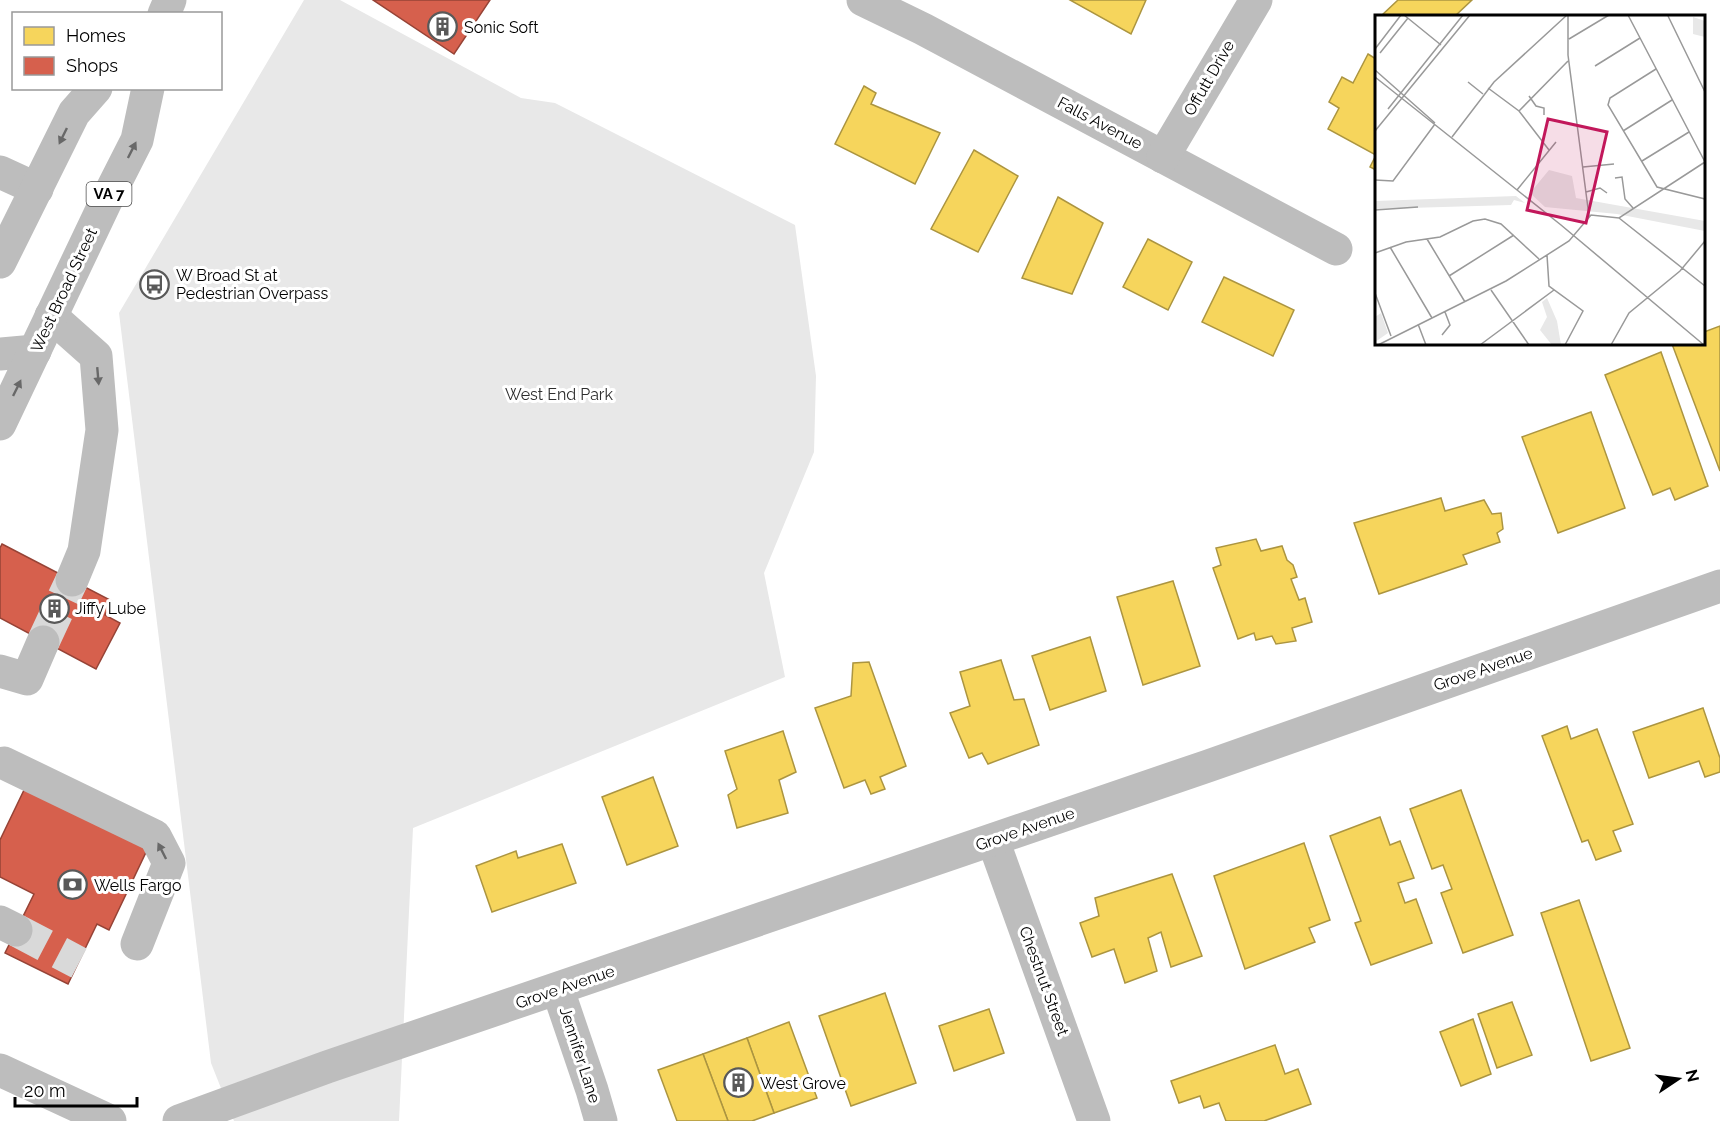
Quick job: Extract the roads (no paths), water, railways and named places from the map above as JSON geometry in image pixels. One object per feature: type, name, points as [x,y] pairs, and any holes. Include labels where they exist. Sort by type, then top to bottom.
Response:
[{"type":"street","name":"Falls Avenue","points":[[862,0],[923,29],[1336,249]]},
{"type":"street","name":"Offutt Drive","points":[[1163,157],[1256,0]]},
{"type":"street","points":[[0,262],[74,113],[94,90]]},
{"type":"street","name":"West Broad Street","points":[[0,424],[137,140],[148,90]]},
{"type":"street","points":[[0,172],[37,189]]},
{"type":"street","points":[[51,316],[96,356],[102,430],[84,551],[72,580]]},
{"type":"street","points":[[0,354],[35,351]]},
{"type":"street","name":"Grove Avenue","points":[[179,1121],[327,1067],[993,840],[1720,586]]},
{"type":"street","points":[[0,670],[27,679],[44,642]]},
{"type":"street","points":[[4,763],[155,836],[169,863],[137,944]]},
{"type":"street","name":"Chestnut Street","points":[[993,840],[1094,1121]]},
{"type":"street","name":"Jennifer Lane","points":[[558,990],[601,1121]]},
{"type":"street","points":[[0,1070],[110,1121]]},
{"type":"tunnel","points":[[43,642],[72,580]]},
{"type":"tunnel","points":[[16,930],[79,963]]},
{"type":"place","name":"Sonic Soft","points":[[443,27]]},
{"type":"place","name":"W Broad St at Pedestrian Overpass","points":[[155,284]]},
{"type":"place","name":"Jiffy Lube","points":[[54,608]]},
{"type":"place","name":"Wells Fargo","points":[[73,885]]},
{"type":"place","name":"West Grove","points":[[739,1083]]},
{"type":"park label","name":"West End Park","points":[[559,394]]}]
